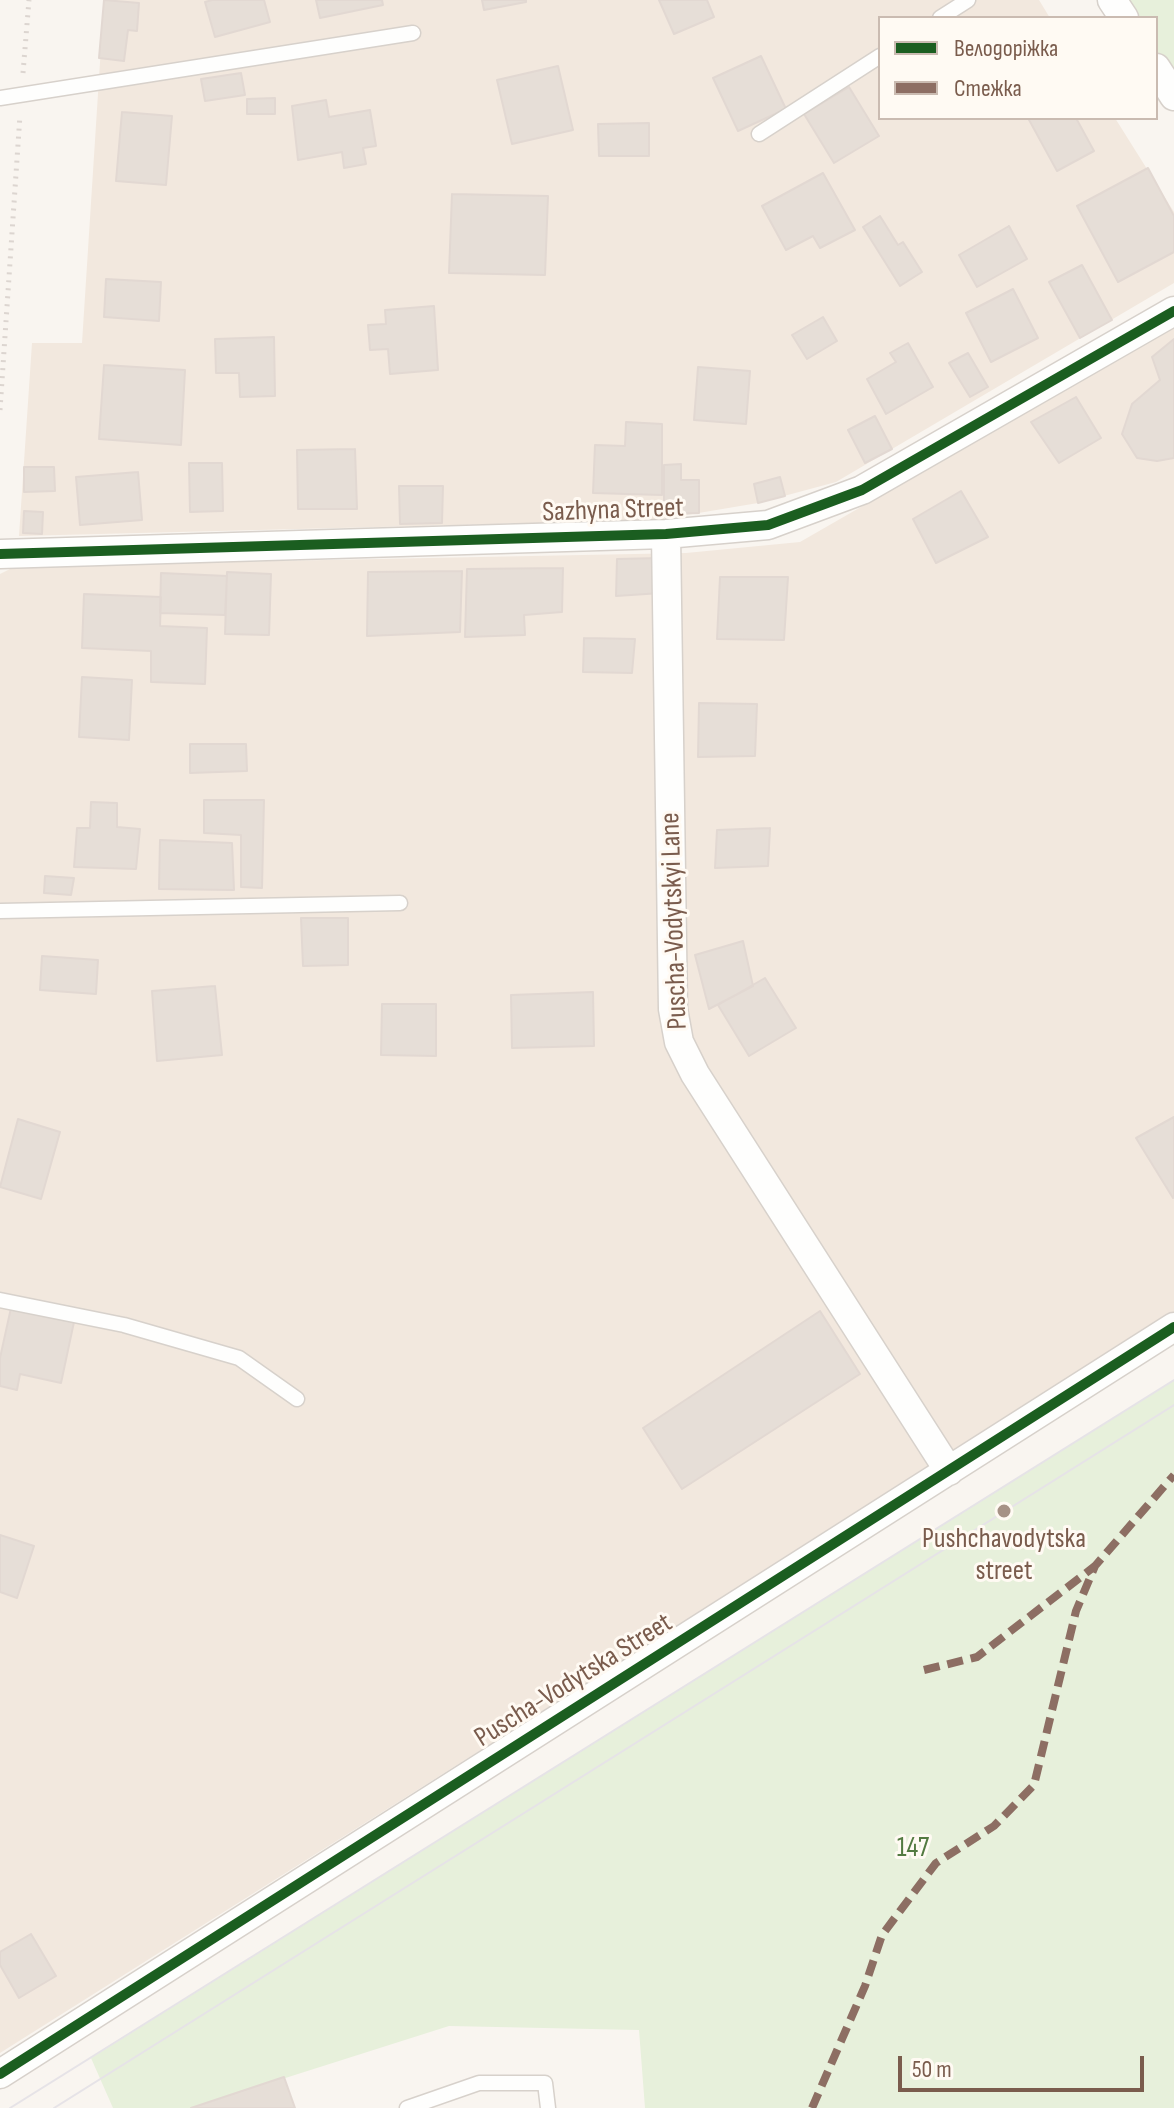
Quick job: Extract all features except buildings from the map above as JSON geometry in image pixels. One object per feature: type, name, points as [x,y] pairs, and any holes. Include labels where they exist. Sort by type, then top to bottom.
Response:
[{"type":"street","points":[[1158,71],[1174,96]]},
{"type":"street","name":"Sazhyna Street","points":[[0,554],[666,534],[768,525],[862,490],[1174,311]]},
{"type":"street","name":"Puscha-Vodytskyi Lane","points":[[666,534],[673,1009],[679,1042],[695,1074],[949,1471]]},
{"type":"street","name":"Puscha-Vodytska Street","points":[[0,2074],[1174,1327]]},
{"type":"lane","points":[[943,16],[968,0]]},
{"type":"lane","points":[[0,98],[413,33]]},
{"type":"lane","points":[[759,134],[878,57]]},
{"type":"lane","points":[[0,911],[400,903]]},
{"type":"lane","points":[[0,1300],[124,1325],[239,1358],[297,1399]]},
{"type":"lane","points":[[407,2108],[479,2083],[545,2083],[548,2108]]},
{"type":"path","points":[[0,410],[29,0]]},
{"type":"shaded area","points":[[104,0],[1039,0],[1049,16],[878,16],[878,120],[1116,120],[1174,212],[1174,283],[836,482],[758,503],[657,520],[19,536],[32,343],[82,343]]},
{"type":"shaded area","points":[[1174,327],[1174,1313],[0,2053],[0,574],[16,566],[686,553],[800,542]]},
{"type":"green space","points":[[1112,0],[1174,0],[1174,96],[1158,71],[1158,16],[1123,16]]},
{"type":"green space","name":"147","points":[[1174,1380],[1174,2108],[645,2108],[639,2030],[449,2026],[191,2108],[113,2108],[91,2058]]},
{"type":"tram line","points":[[10,2108],[1174,1380]]},
{"type":"tram line","points":[[54,2108],[1174,1405]]},
{"type":"marked path","points":[[812,2108],[865,1986],[882,1935],[936,1863],[994,1826],[1034,1785],[1076,1611],[1095,1566],[1174,1475]]},
{"type":"marked path","points":[[924,1670],[977,1657],[1095,1566]]},
{"type":"cycle path","points":[[0,554],[666,534],[768,525],[862,490],[1174,311]]},
{"type":"cycle path","points":[[0,2074],[1174,1327]]},
{"type":"place","name":"Pushchavodytska street","points":[[1004,1511]]}]
